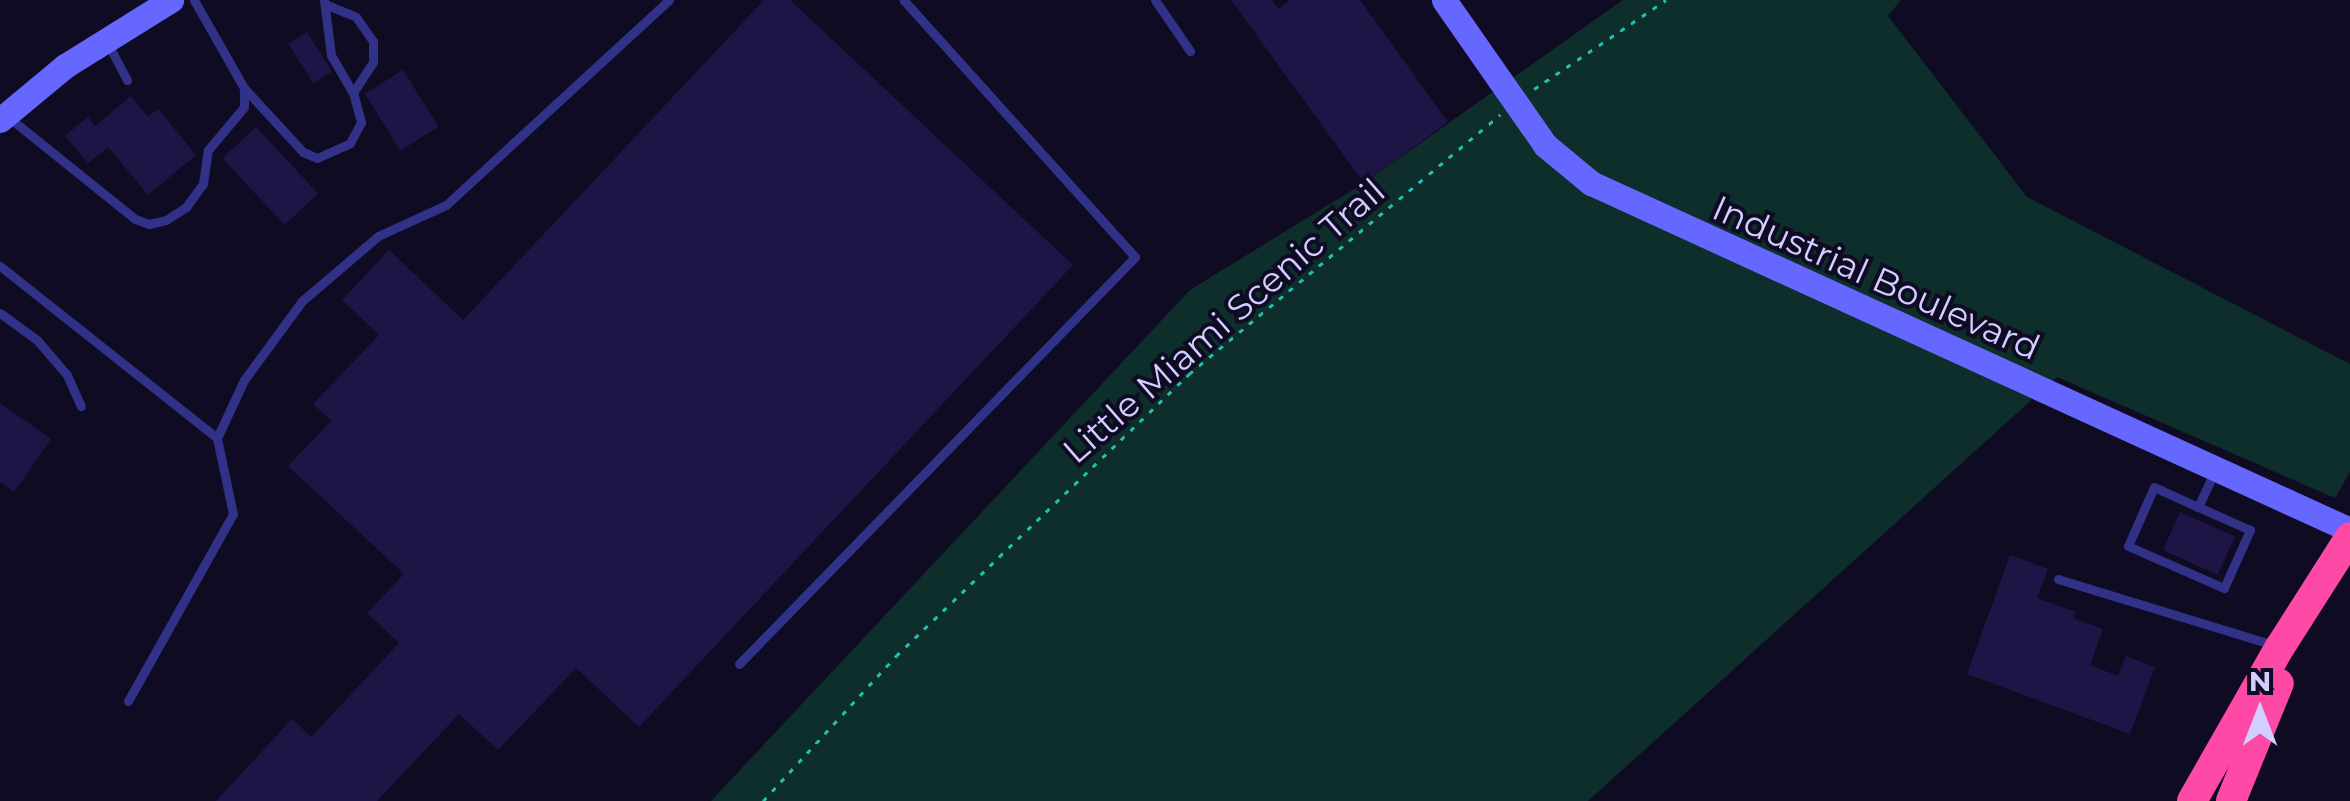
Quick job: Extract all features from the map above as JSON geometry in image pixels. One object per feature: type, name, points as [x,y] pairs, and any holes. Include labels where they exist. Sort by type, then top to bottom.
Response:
[{"type":"highway","points":[[2192,801],[2287,650],[2350,535]]},
{"type":"highway","points":[[2231,801],[2287,650]]},
{"type":"street","points":[[3,117],[28,92],[171,0]]},
{"type":"street","name":"Industrial Boulevard","points":[[1444,0],[1544,144],[1591,183],[2350,535]]},
{"type":"lane","points":[[194,0],[244,88],[303,152],[317,158],[350,143],[361,122],[353,93],[330,54],[326,3],[356,17],[373,41],[373,62],[353,93]]},
{"type":"lane","points":[[128,701],[233,514],[217,438],[244,380],[302,301],[378,236],[446,205],[669,0]]},
{"type":"lane","points":[[739,664],[1135,257],[904,0]]},
{"type":"lane","points":[[1155,0],[1190,50]]},
{"type":"lane","points":[[107,42],[127,80]]},
{"type":"lane","points":[[3,117],[108,198],[150,224],[166,220],[186,207],[203,184],[208,150],[242,113],[244,88]]},
{"type":"lane","points":[[0,266],[217,438]]},
{"type":"lane","points":[[0,313],[37,340],[57,364],[80,406]]},
{"type":"lane","points":[[2198,506],[2215,470]]},
{"type":"lane","points":[[2154,488],[2198,506],[2250,530],[2224,588],[2128,546],[2154,488]]},
{"type":"lane","points":[[2058,579],[2287,650]]},
{"type":"path","name":"Little Miami Scenic Trail","points":[[762,801],[896,656],[1189,374],[1515,102],[1666,0]]},
{"type":"green space","points":[[1623,0],[1901,0],[1888,16],[2027,197],[2350,364],[2350,472],[2335,498],[2057,377],[1588,801],[711,801],[1190,290],[1364,183]]},
{"type":"building","points":[[764,0],[790,0],[1073,265],[639,727],[576,668],[498,750],[459,714],[377,801],[216,801],[292,719],[311,737],[399,643],[367,613],[404,574],[288,466],[331,421],[313,404],[379,335],[342,300],[389,250],[463,320]]},
{"type":"building","points":[[1231,0],[1272,0],[1278,9],[1290,0],[1360,0],[1448,122],[1364,183]]},
{"type":"building","points":[[307,32],[332,72],[313,84],[288,44]]},
{"type":"building","points":[[403,70],[439,127],[400,151],[365,94]]},
{"type":"building","points":[[131,96],[148,117],[158,109],[196,155],[148,195],[108,147],[88,163],[65,136],[88,117],[95,126]]},
{"type":"building","points":[[256,127],[318,194],[284,225],[222,158]]},
{"type":"building","points":[[0,403],[51,439],[14,492],[0,482]]},
{"type":"building","points":[[2180,512],[2235,536],[2218,575],[2163,550]]},
{"type":"building","points":[[2010,555],[2048,569],[2037,598],[2076,612],[2073,618],[2103,629],[2090,665],[2118,676],[2126,656],[2155,667],[2130,734],[1967,674]]}]
